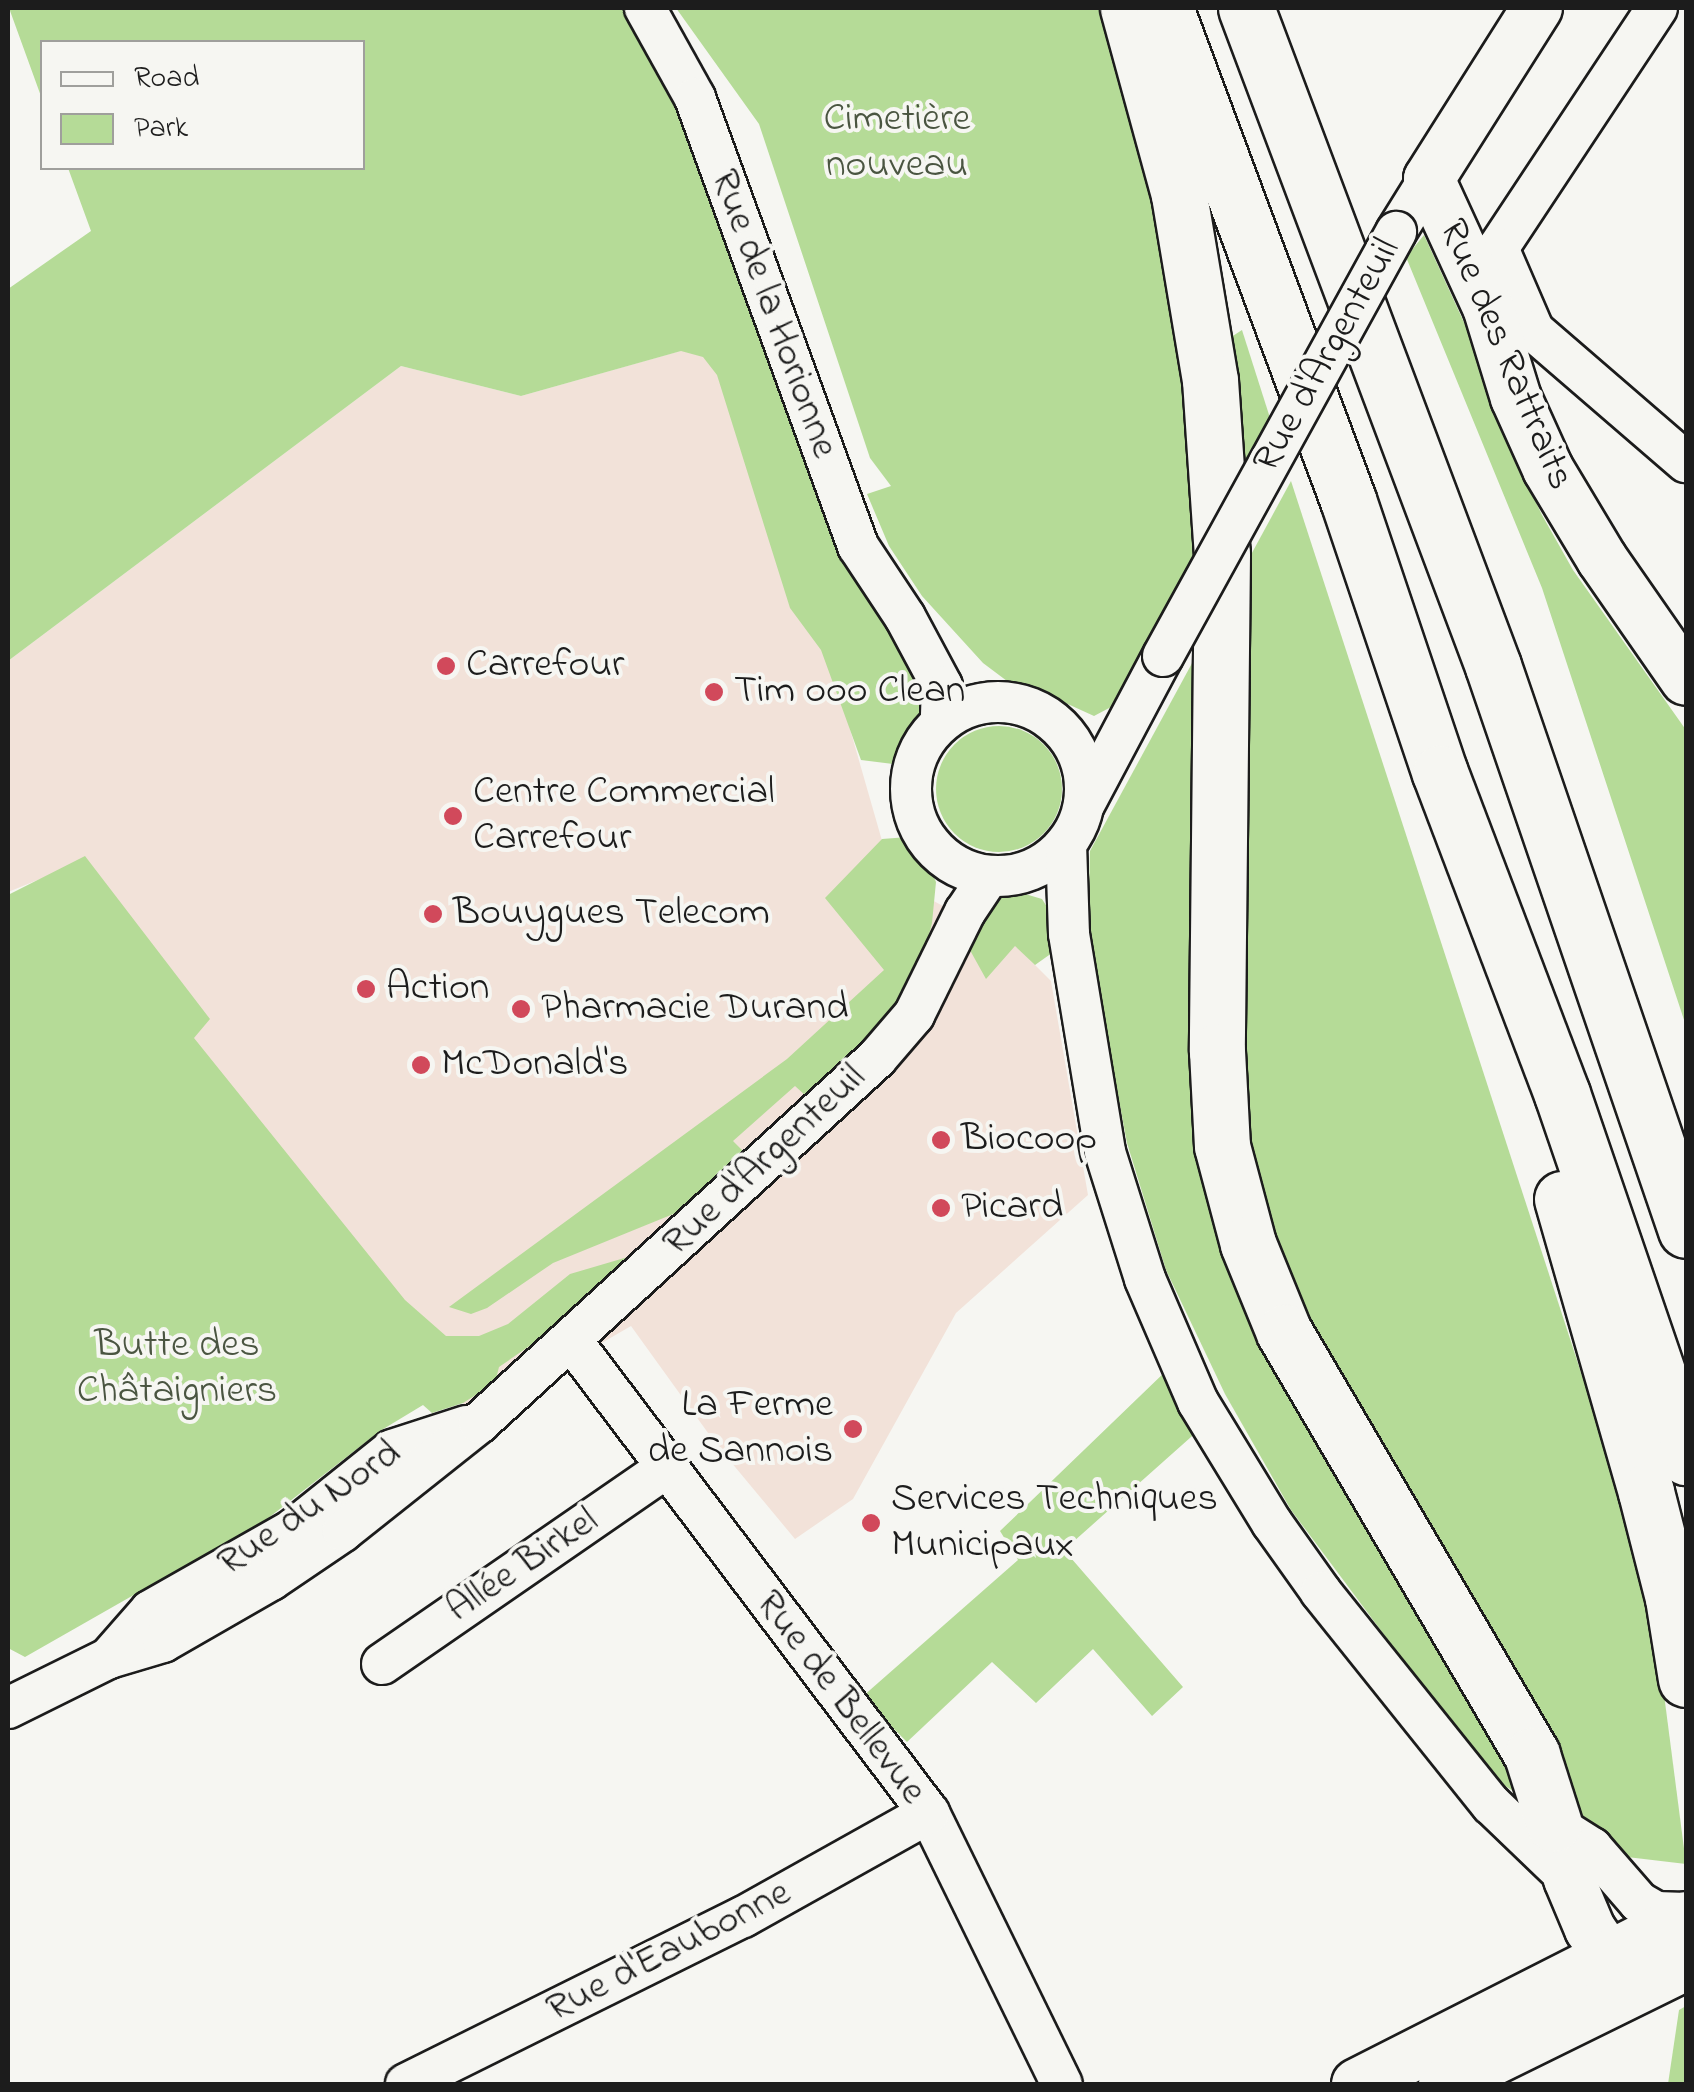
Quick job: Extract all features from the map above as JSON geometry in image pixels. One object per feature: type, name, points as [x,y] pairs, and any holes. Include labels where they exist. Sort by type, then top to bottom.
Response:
[{"type":"highway","points":[[1128,8],[1179,195],[1210,380],[1222,554],[1217,1051],[1222,1146],[1248,1244],[1284,1332],[1532,1755],[1554,1824]]},
{"type":"highway","points":[[1165,8],[1296,354],[1440,773],[1562,1094],[1686,1457]]},
{"type":"highway","points":[[1246,8],[1493,666],[1686,1142]]},
{"type":"highway","points":[[1493,666],[1686,1230]]},
{"type":"highway","points":[[1440,773],[1646,1492],[1672,1598],[1686,1678]]},
{"type":"main road","name":"Rue d'Argenteuil","points":[[1429,179],[1537,8]]},
{"type":"main road","name":"Rue des Rattraits","points":[[1429,179],[1488,307],[1516,398],[1534,441],[1586,534],[1686,680]]},
{"type":"main road","name":"Rue des Rattraits","points":[[1650,629],[1686,671]]},
{"type":"main road","points":[[1554,1824],[1569,1880],[1590,1930],[1654,1950]]},
{"type":"main road","points":[[1378,2083],[1654,1950]]},
{"type":"main road","points":[[1444,2084],[1654,1950]]},
{"type":"street","name":"Rue de la Horionne","points":[[645,8],[695,98],[858,546],[905,617],[942,686],[941,722]]},
{"type":"street","points":[[1658,8],[1498,248],[1534,331],[1686,462]]},
{"type":"street","points":[[1678,8],[1686,14]]},
{"type":"street","name":"Rue d'Argenteuil","points":[[1084,805],[1396,232],[1429,179]]},
{"type":"street","name":"Rue de la Horionne","points":[[905,617],[998,701]]},
{"type":"street","points":[[1068,934],[1051,898],[1009,874],[964,869],[941,855],[921,829],[912,804],[911,778],[921,748],[941,722],[968,707],[998,701],[1024,705],[1048,717],[1067,736],[1084,768],[1084,805],[1066,844],[1068,934],[1105,1152],[1145,1279],[1198,1402],[1272,1523],[1431,1732],[1491,1804],[1569,1880]]},
{"type":"street","points":[[1067,736],[1101,732],[1136,714]]},
{"type":"street","points":[[1009,874],[1066,844]]},
{"type":"street","name":"Rue d'Argenteuil","points":[[938,965],[941,855]]},
{"type":"street","name":"Rue d'Argenteuil","points":[[571,1340],[877,1058],[914,1015],[938,965],[1009,874]]},
{"type":"street","name":"Rue du Nord","points":[[23,1700],[110,1658],[150,1611],[291,1532],[392,1450],[416,1439],[479,1422],[571,1340]]},
{"type":"street","name":"Rue de Bellevue","points":[[571,1340],[929,1813],[1062,2084]]},
{"type":"street","name":"Allée Birkel","points":[[382,1664],[665,1469]]},
{"type":"street","points":[[1431,1732],[1492,1787],[1592,1848],[1654,1950]]},
{"type":"street","name":"Rue d'Eaubonne","points":[[406,2084],[743,1917],[929,1813]]},
{"type":"shaded area","points":[[737,335],[893,879],[1015,945],[1051,981],[1088,1195],[956,1313],[853,1499],[795,1539],[716,1444],[631,1326],[474,1417],[165,1028],[75,865],[8,892],[8,661],[401,366],[521,396]]},
{"type":"green space","points":[[9,8],[627,8],[676,98],[936,709],[906,756],[893,764],[861,760],[821,650],[790,608],[717,375],[703,357],[681,351],[521,396],[401,366],[8,661],[8,289],[91,231],[69,170],[365,170],[365,40],[40,40],[40,93]]},
{"type":"green space","name":"Cimetière nouveau","points":[[676,8],[1118,8],[1152,96],[1209,535],[1111,707],[1094,716],[1048,695],[1015,687],[983,663],[922,596],[889,546],[867,494],[891,486],[870,458],[759,124]]},
{"type":"green space","points":[[1424,235],[1478,353],[1504,436],[1542,515],[1573,570],[1686,730],[1686,1026],[1542,588],[1406,257]]},
{"type":"green space","points":[[1242,330],[1271,421],[1233,490],[1222,343]]},
{"type":"green space","points":[[1291,481],[1627,1514],[1658,1648],[1686,1864],[1627,1857],[1491,1778],[1291,1510],[1225,1394],[1166,1270],[1127,1143],[1088,934],[1090,851]]},
{"type":"green space","points":[[999,726],[1023,730],[1044,744],[1058,765],[1062,789],[1058,813],[1044,834],[1023,848],[999,852],[975,848],[954,834],[940,813],[936,789],[940,765],[954,744],[975,730]]},
{"type":"green space","points":[[908,837],[921,848],[936,882],[932,923],[922,963],[891,1018],[806,1096],[795,1086],[733,1141],[748,1156],[688,1208],[553,1263],[487,1308],[471,1314],[449,1307],[787,1059],[884,970],[825,898],[882,839]]},
{"type":"green space","name":"Butte des Châtaigniers","points":[[85,856],[210,1019],[194,1038],[405,1300],[446,1336],[479,1336],[508,1324],[570,1274],[638,1254],[567,1320],[499,1367],[495,1383],[463,1403],[432,1413],[423,1405],[380,1431],[267,1519],[25,1657],[8,1648],[8,895]]},
{"type":"green space","points":[[1008,889],[1042,899],[1056,921],[1059,948],[1035,965],[1015,946],[986,979],[971,952],[969,927],[989,898]]},
{"type":"green space","points":[[1167,1370],[1200,1429],[1064,1550],[1183,1687],[1152,1716],[1093,1649],[1036,1703],[992,1662],[907,1742],[862,1697],[1018,1560],[1000,1531]]},
{"type":"green space","points":[[1686,2006],[1686,2084],[1668,2084],[1679,2010]]},
{"type":"place","name":"Carrefour","points":[[446,666]]},
{"type":"place","name":"Tim ooo Clean","points":[[714,692]]},
{"type":"place","name":"Centre Commercial Carrefour","points":[[453,816]]},
{"type":"place","name":"Bouygues Telecom","points":[[433,914]]},
{"type":"place","name":"Action","points":[[366,989]]},
{"type":"place","name":"Pharmacie Durand","points":[[521,1009]]},
{"type":"place","name":"McDonald's","points":[[421,1065]]},
{"type":"place","name":"Biocoop","points":[[941,1140]]},
{"type":"place","name":"Picard","points":[[941,1208]]},
{"type":"place","name":"La Ferme de Sannois","points":[[853,1429]]},
{"type":"place","name":"Services Techniques Municipaux","points":[[871,1523]]}]
